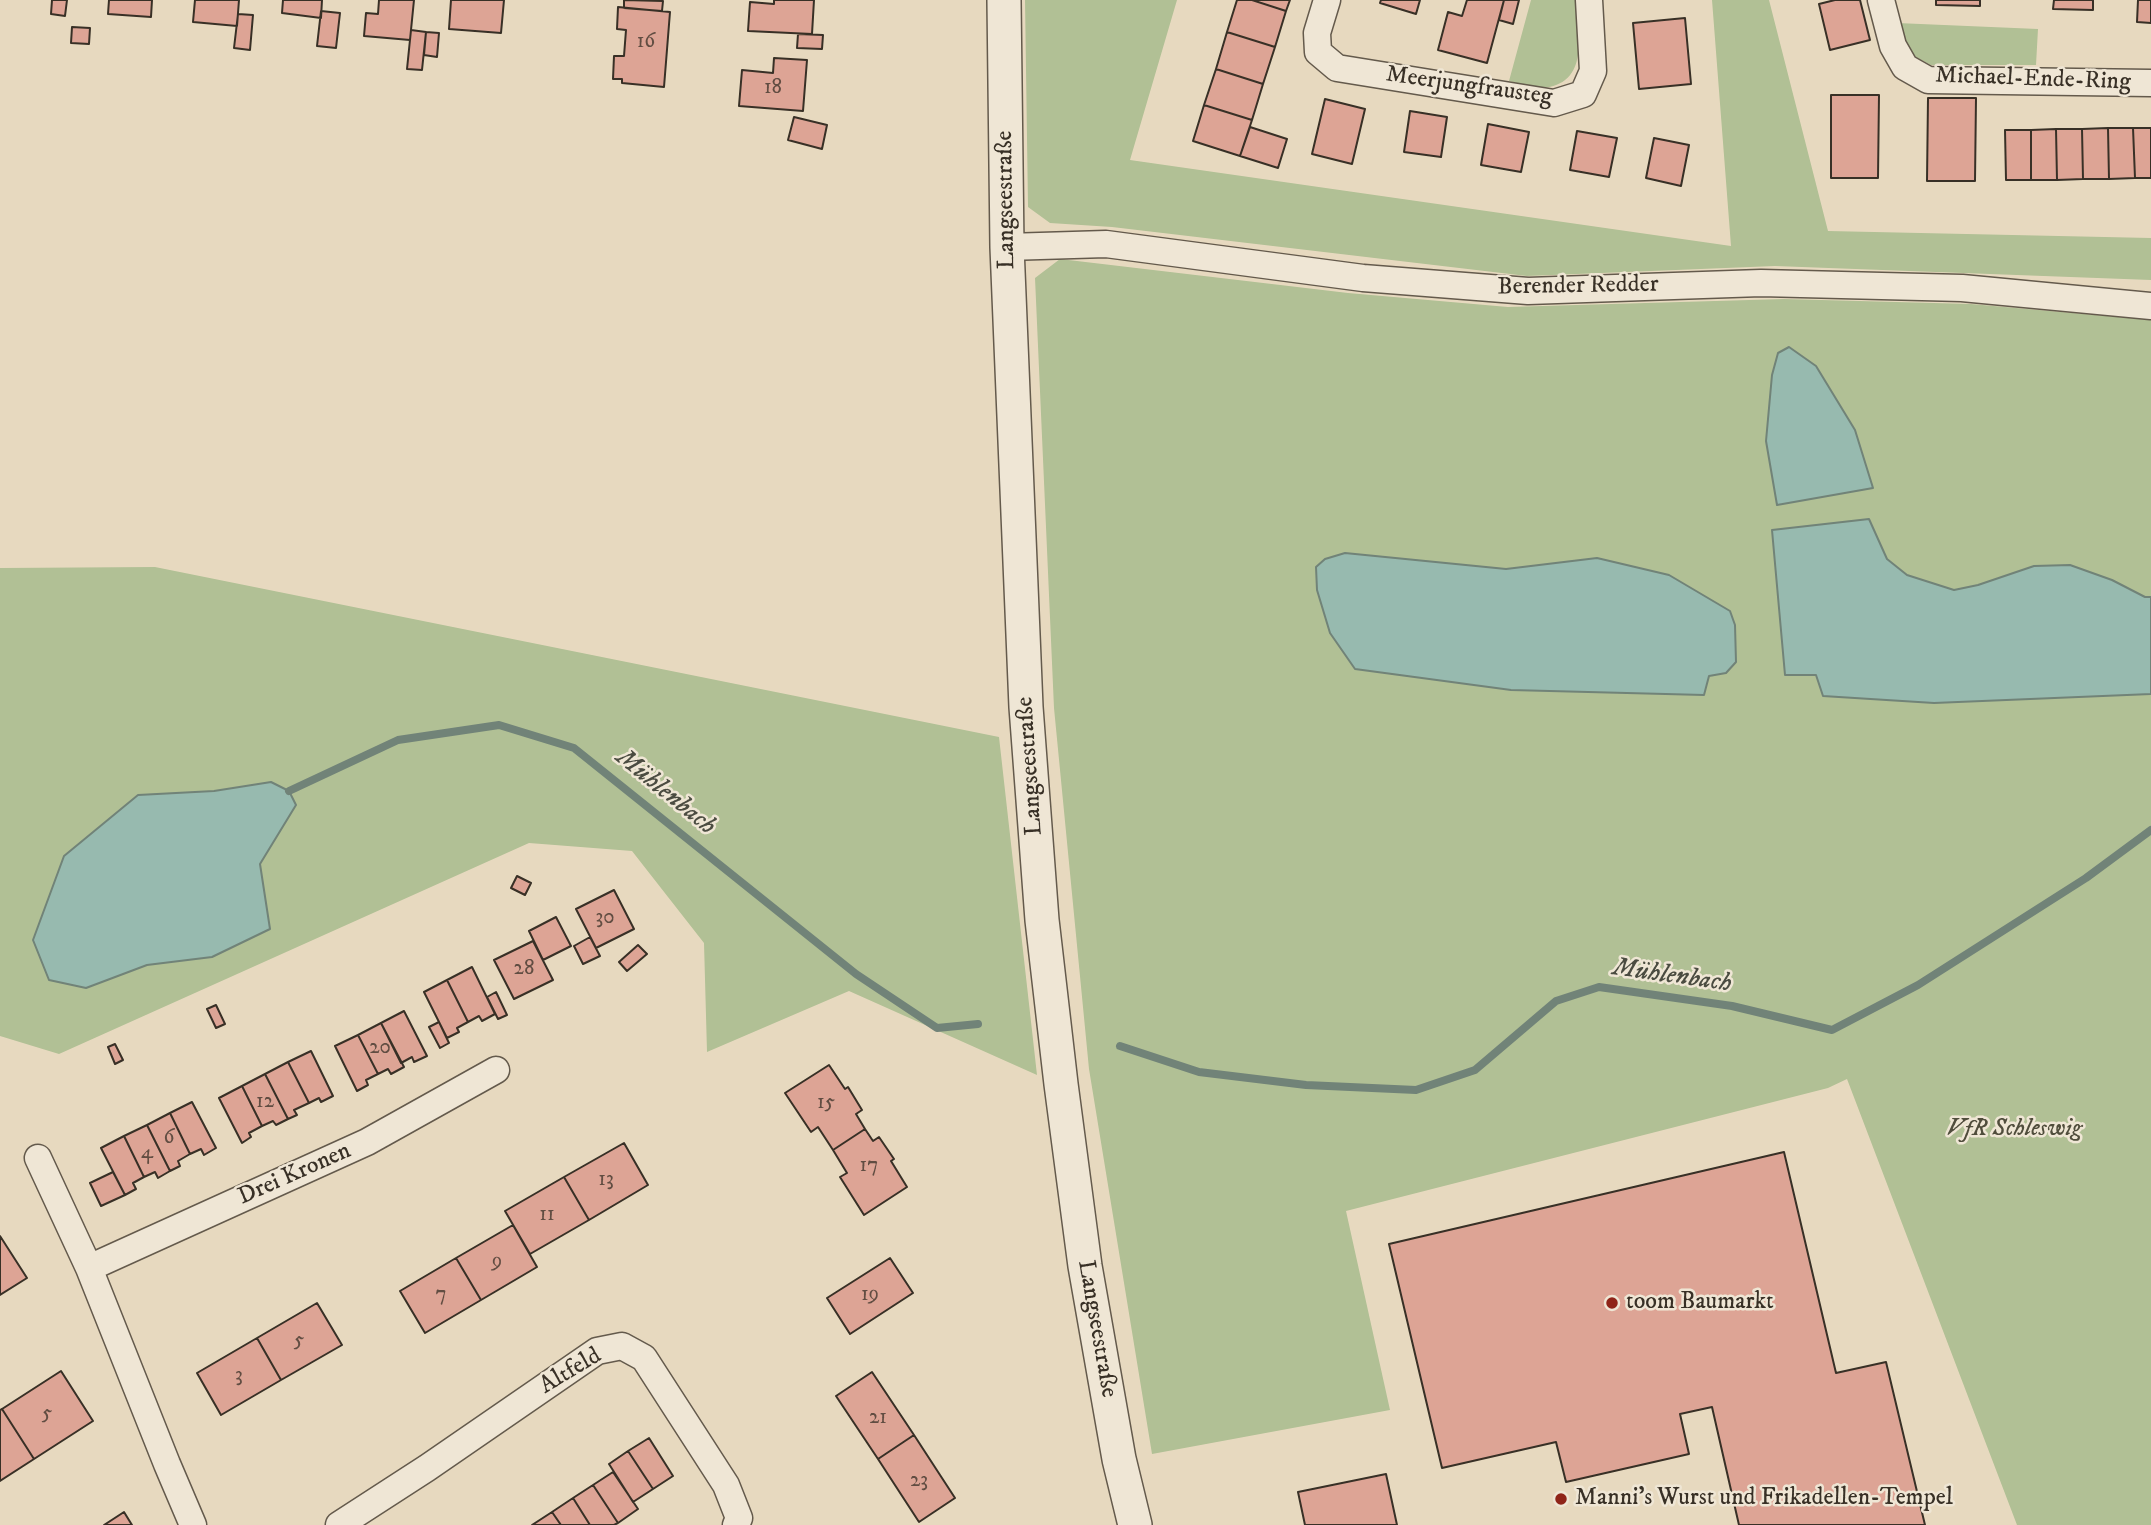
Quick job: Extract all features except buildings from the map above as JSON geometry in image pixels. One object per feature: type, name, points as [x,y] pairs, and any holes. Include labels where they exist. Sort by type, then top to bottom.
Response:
[{"type":"street","name":"Langseestraße","points":[[1004,0],[1007,247],[1026,707],[1042,920],[1060,1084],[1085,1266],[1119,1459],[1135,1525]]},
{"type":"street","name":"Meerjungfrausteg","points":[[1327,0],[1317,33],[1318,52],[1337,68],[1554,103],[1583,94],[1593,71],[1589,0]]},
{"type":"street","name":"Michael-Ende-Ring","points":[[1881,0],[1893,46],[1905,67],[1928,80],[2151,83]]},
{"type":"street","name":"Berender Redder","points":[[1007,247],[1106,244],[1363,278],[1528,291],[1761,282],[1962,288],[2151,306]]},
{"type":"street","name":"Drei Kronen","points":[[89,1268],[367,1142],[496,1070]]},
{"type":"street","points":[[38,1158],[89,1268],[194,1525]]},
{"type":"street","name":"Altfeld","points":[[338,1525],[597,1352],[622,1346],[644,1358],[726,1485],[739,1518],[736,1525]]},
{"type":"green space","points":[[1025,0],[1177,0],[1130,160],[1731,246],[1712,0],[1769,0],[1828,231],[2151,238],[2151,280],[1775,266],[1527,276],[1112,227],[1050,223],[1028,207]]},
{"type":"green space","points":[[1531,0],[1576,0],[1578,56],[1575,68],[1568,78],[1557,85],[1537,88],[1509,81]]},
{"type":"green space","points":[[1897,23],[2038,29],[2036,65],[1931,65],[1910,54]]},
{"type":"green space","name":"VfR Schleswig","points":[[1060,259],[1348,293],[1508,307],[1784,299],[1971,304],[2151,320],[2151,1525],[2017,1525],[1847,1079],[1828,1088],[1346,1211],[1390,1410],[1152,1454],[1089,1069],[1054,708],[1035,278]]},
{"type":"green space","points":[[155,567],[999,737],[1037,1075],[849,991],[707,1052],[704,943],[632,851],[529,843],[59,1054],[0,1036],[0,568]],"holes":[[[270,782],[296,805],[260,864],[212,957],[147,965],[86,988],[214,791]]]},
{"type":"water","points":[[1789,347],[1816,366],[1855,430],[1873,488],[1777,505],[1766,441],[1772,375],[1778,353]]},
{"type":"water","points":[[1869,519],[1887,559],[1907,575],[1954,590],[1978,585],[2034,566],[2070,565],[2112,580],[2145,597],[2151,597],[2151,694],[1934,703],[1823,696],[1816,675],[1785,675],[1772,530]]},
{"type":"water","points":[[1345,553],[1506,569],[1597,558],[1669,575],[1730,611],[1735,625],[1736,662],[1726,673],[1709,676],[1704,695],[1511,690],[1355,669],[1330,633],[1317,590],[1316,567],[1325,559]]},
{"type":"water","points":[[271,782],[289,791],[296,805],[260,864],[270,929],[212,957],[147,965],[86,988],[49,980],[33,940],[64,856],[138,795],[214,791]]},
{"type":"waterway","name":"Mühlenbach","points":[[289,791],[398,740],[499,725],[574,748],[856,974],[937,1028],[978,1024]]},
{"type":"waterway","name":"Mühlenbach","points":[[1120,1046],[1199,1072],[1306,1085],[1416,1090],[1475,1070],[1556,1001],[1599,987],[1732,1006],[1832,1030],[1918,985],[2086,878],[2151,830]]},
{"type":"place","name":"toom Baumarkt","points":[[1612,1303]]},
{"type":"place","name":"Manni's Wurst und Frikadellen-Tempel","points":[[1561,1499]]}]
